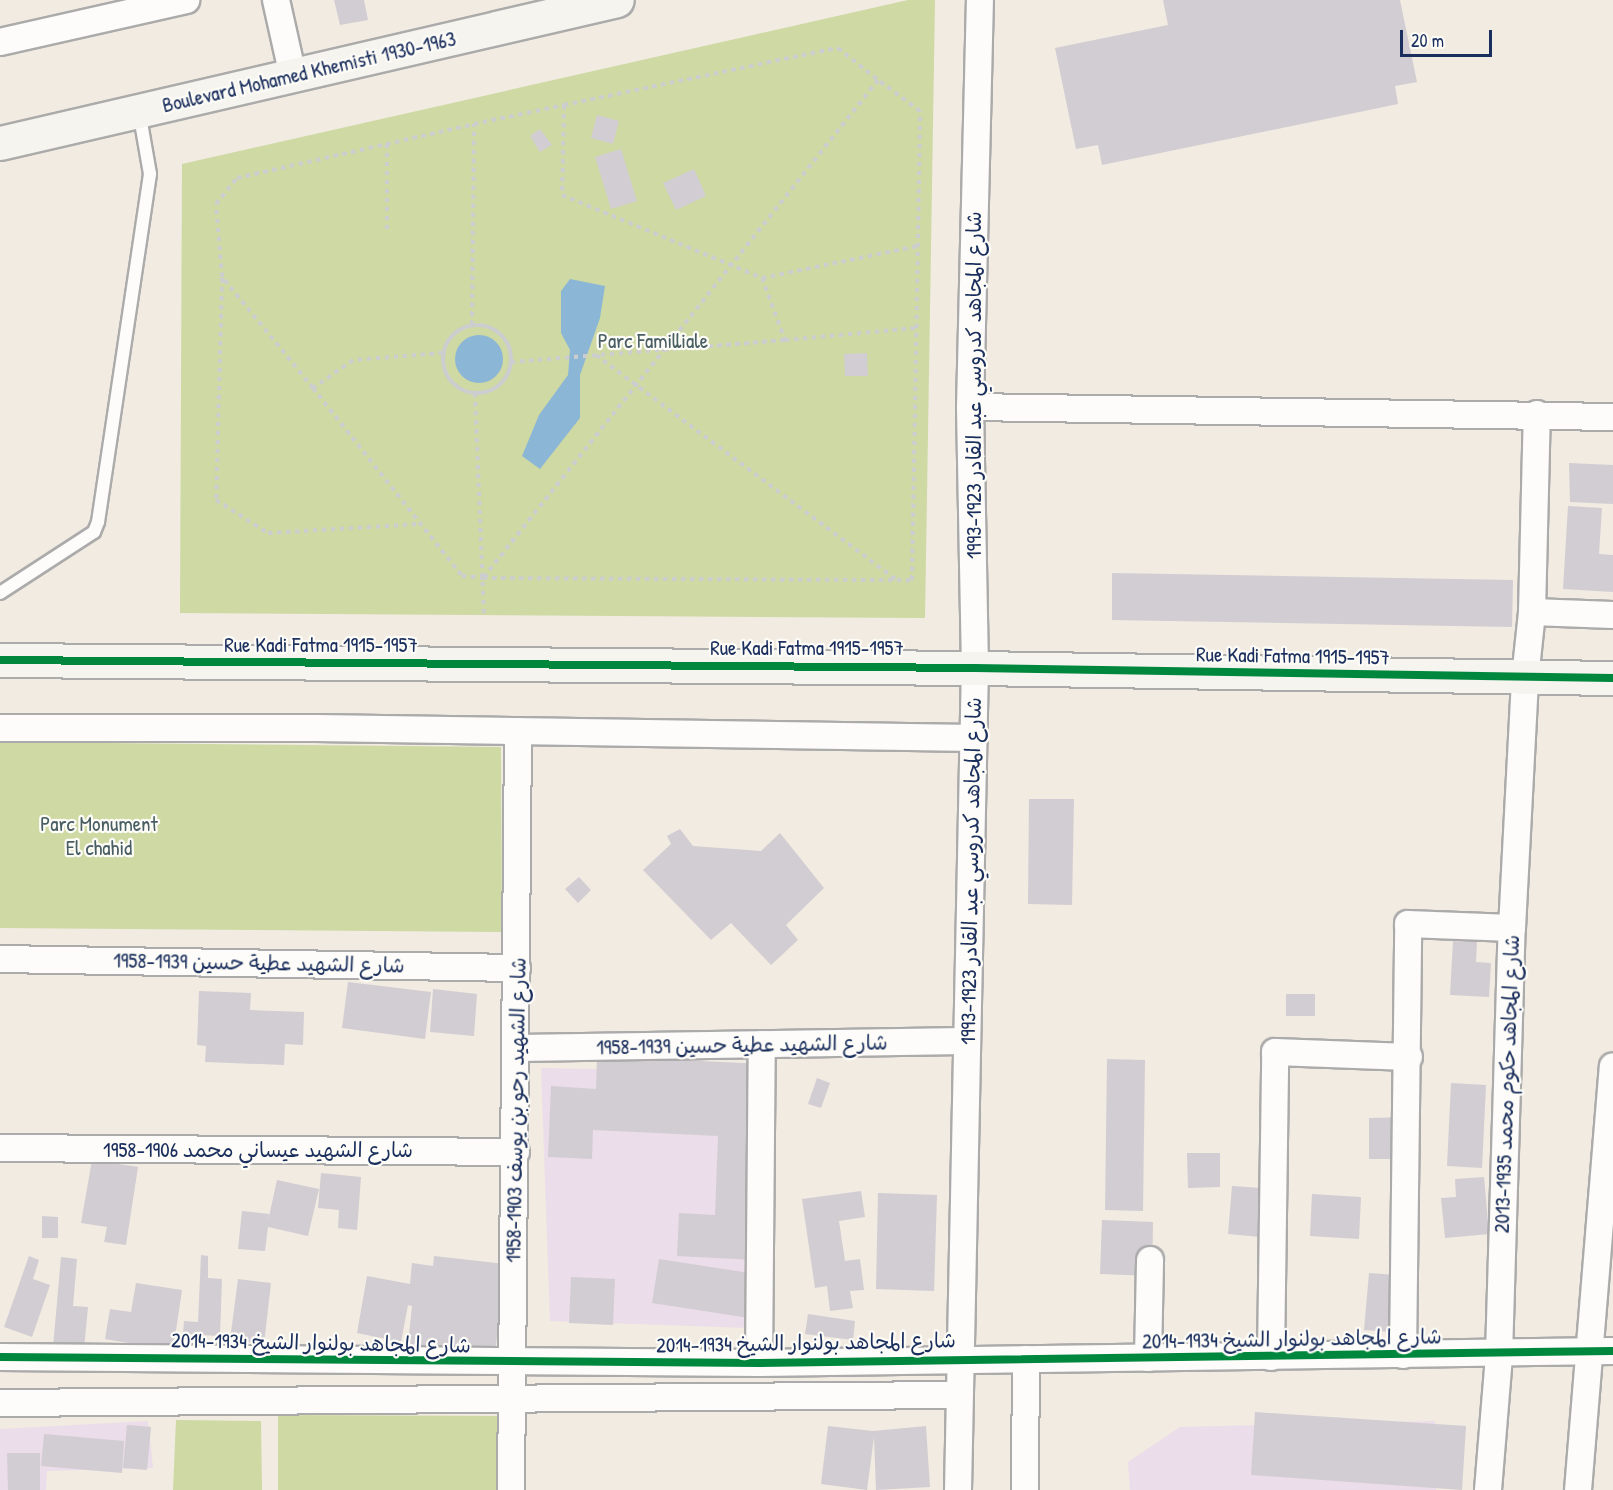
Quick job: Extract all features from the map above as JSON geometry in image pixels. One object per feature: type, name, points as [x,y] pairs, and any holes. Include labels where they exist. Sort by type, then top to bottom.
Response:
[{"type":"street","points":[[0,42],[186,0]]},
{"type":"street","points":[[276,0],[293,76]]},
{"type":"street","name":"Boulevard Mohamed Khemisti 1930-1963","points":[[0,144],[617,0]]},
{"type":"street","name":"شارع المجاهد كدروسي عبد القادر 1923-1993","points":[[958,1490],[974,738],[975,668],[970,408],[980,0]]},
{"type":"street","points":[[970,408],[1537,414],[1613,417]]},
{"type":"street","name":"شارع المجاهد حكوم محمد 1935-2013","points":[[1488,1490],[1499,1355],[1512,928],[1525,678],[1532,612],[1537,414]]},
{"type":"street","points":[[1532,612],[1613,615]]},
{"type":"street","name":"Rue Kadi Fatma 1915-1957","points":[[0,660],[975,668],[1613,678]]},
{"type":"street","points":[[0,728],[518,731],[974,738]]},
{"type":"street","name":"شارع الشهيد رحو بن يوسف 1903-1958","points":[[511,1490],[518,968],[518,731]]},
{"type":"street","points":[[1403,1355],[1409,1057],[1408,924],[1512,928]]},
{"type":"street","name":"شارع الشهيد عطية حسين 1939-1958","points":[[0,959],[518,968]]},
{"type":"street","name":"شارع الشهيد عطية حسين 1939-1958","points":[[516,1048],[967,1041]]},
{"type":"street","points":[[759,1363],[762,1044]]},
{"type":"street","points":[[1271,1357],[1275,1052],[1409,1057]]},
{"type":"street","points":[[1578,1490],[1601,1351],[1613,1066]]},
{"type":"street","name":"شارع الشهيد عيساني محمد 1906-1958","points":[[0,1148],[516,1152]]},
{"type":"street","points":[[1148,1358],[1150,1260]]},
{"type":"street","name":"شارع المجاهد بولنوار الشيخ 1934-2014","points":[[0,1357],[513,1363],[759,1363],[960,1359],[1499,1355],[1601,1351]]},
{"type":"street","points":[[1025,1490],[1026,1359]]},
{"type":"street","points":[[0,1403],[959,1395]]},
{"type":"lane","points":[[0,593],[94,532],[98,522],[150,174],[139,111]]},
{"type":"path","points":[[222,277],[312,388],[421,524],[462,576],[483,578],[912,580],[920,111],[838,48],[474,124],[237,178],[216,204],[222,277],[216,500],[268,532],[421,524]]},
{"type":"path","points":[[483,578],[879,80]]},
{"type":"path","points":[[564,105],[562,195],[731,266],[762,278],[918,246]]},
{"type":"path","points":[[472,325],[474,124]]},
{"type":"path","points":[[387,144],[387,233]]},
{"type":"path","points":[[762,278],[785,340]]},
{"type":"path","points":[[472,325],[500,334],[511,351],[511,362],[504,381],[496,388],[476,393],[450,381],[443,353],[456,331],[472,325]]},
{"type":"path","points":[[511,362],[916,328]]},
{"type":"path","points":[[312,388],[353,360],[443,353]]},
{"type":"path","points":[[596,355],[898,580]]},
{"type":"path","points":[[476,393],[484,615]]},
{"type":"shaded area","points":[[541,1068],[750,1072],[748,1328],[550,1321]]},
{"type":"shaded area","points":[[148,1421],[153,1468],[47,1471],[46,1490],[0,1490],[0,1429]]},
{"type":"shaded area","points":[[1435,1421],[1436,1490],[1130,1490],[1128,1462],[1180,1427]]},
{"type":"green space","name":"Parc Familliale","points":[[908,0],[935,0],[925,618],[180,613],[182,164]]},
{"type":"green space","name":"Parc Monument El chahid","points":[[0,742],[501,747],[502,932],[0,928]]},
{"type":"green space","points":[[278,1415],[502,1416],[500,1490],[278,1490]]},
{"type":"green space","points":[[176,1420],[261,1421],[262,1490],[173,1490]]},
{"type":"water","points":[[570,279],[605,286],[600,318],[580,375],[580,418],[540,469],[522,456],[539,415],[568,375],[570,350],[561,333],[561,291]]},
{"type":"water","points":[[474,335],[484,335],[499,345],[503,359],[502,368],[493,379],[484,383],[474,383],[459,373],[455,364],[455,354],[465,339]]},
{"type":"building","points":[[334,0],[364,0],[368,20],[340,25]]},
{"type":"building","points":[[1163,0],[1400,0],[1417,82],[1395,86],[1398,104],[1102,165],[1098,145],[1076,149],[1055,48],[1168,25]]},
{"type":"building","points":[[597,115],[619,121],[613,144],[591,138]]},
{"type":"building","points":[[540,129],[552,145],[540,152],[530,136]]},
{"type":"building","points":[[621,149],[637,201],[611,209],[595,157]]},
{"type":"building","points":[[694,169],[706,196],[676,210],[663,183]]},
{"type":"building","points":[[867,353],[868,376],[845,376],[844,354]]},
{"type":"building","points":[[1569,463],[1613,465],[1613,504],[1570,502]]},
{"type":"building","points":[[1568,506],[1602,508],[1599,554],[1613,555],[1613,592],[1563,589]]},
{"type":"building","points":[[1112,573],[1513,580],[1512,627],[1112,620]]},
{"type":"building","points":[[1029,799],[1074,799],[1072,905],[1028,904]]},
{"type":"building","points":[[680,829],[693,846],[761,851],[780,833],[824,888],[786,925],[798,940],[771,965],[731,923],[711,940],[643,870],[671,844],[667,836]]},
{"type":"building","points":[[579,877],[591,890],[578,903],[565,889]]},
{"type":"building","points":[[1453,941],[1477,942],[1476,962],[1491,963],[1489,997],[1450,995]]},
{"type":"building","points":[[348,982],[431,992],[425,1039],[342,1028]]},
{"type":"building","points":[[433,989],[477,994],[474,1036],[430,1032]]},
{"type":"building","points":[[199,991],[251,993],[250,1010],[304,1012],[303,1045],[285,1044],[284,1065],[205,1062],[206,1046],[197,1045]]},
{"type":"building","points":[[1286,994],[1315,994],[1315,1016],[1286,1016]]},
{"type":"building","points":[[597,1056],[764,1064],[756,1260],[677,1256],[679,1213],[715,1215],[718,1136],[593,1130],[592,1159],[548,1157],[551,1086],[596,1089]]},
{"type":"building","points":[[1107,1059],[1145,1060],[1143,1211],[1105,1210]]},
{"type":"building","points":[[817,1078],[830,1083],[821,1108],[808,1104]]},
{"type":"building","points":[[1451,1083],[1486,1085],[1482,1168],[1447,1166]]},
{"type":"building","points":[[1414,1117],[1414,1159],[1369,1159],[1369,1118]]},
{"type":"building","points":[[1187,1153],[1220,1153],[1220,1187],[1188,1188]]},
{"type":"building","points":[[92,1160],[138,1167],[126,1245],[104,1242],[107,1227],[81,1223]]},
{"type":"building","points":[[321,1173],[361,1177],[357,1230],[338,1228],[339,1210],[318,1208]]},
{"type":"building","points":[[1484,1177],[1489,1234],[1445,1238],[1441,1198],[1456,1197],[1455,1179]]},
{"type":"building","points":[[277,1180],[319,1189],[308,1236],[268,1227],[265,1251],[238,1249],[242,1211],[269,1214],[268,1221]]},
{"type":"building","points":[[1232,1186],[1274,1189],[1271,1238],[1228,1234]]},
{"type":"building","points":[[861,1191],[865,1217],[839,1221],[845,1261],[860,1259],[864,1290],[850,1291],[853,1308],[830,1311],[827,1286],[815,1288],[802,1199]]},
{"type":"building","points":[[878,1193],[937,1195],[934,1291],[876,1289]]},
{"type":"building","points":[[1312,1194],[1361,1197],[1359,1239],[1310,1236]]},
{"type":"building","points":[[42,1216],[58,1217],[58,1238],[42,1238]]},
{"type":"building","points":[[1102,1220],[1153,1222],[1152,1276],[1100,1274]]},
{"type":"building","points":[[201,1255],[208,1256],[208,1278],[222,1279],[220,1336],[183,1334],[184,1321],[198,1322]]},
{"type":"building","points":[[29,1256],[39,1260],[33,1279],[50,1285],[32,1337],[4,1327]]},
{"type":"building","points":[[434,1256],[505,1264],[495,1354],[408,1344],[412,1306],[408,1305],[401,1342],[357,1333],[367,1276],[410,1284],[412,1263],[433,1266]]},
{"type":"building","points":[[61,1257],[77,1259],[73,1306],[88,1307],[84,1349],[53,1347]]},
{"type":"building","points":[[659,1259],[756,1274],[749,1318],[652,1303]]},
{"type":"building","points":[[1369,1273],[1410,1276],[1405,1333],[1364,1330]]},
{"type":"building","points":[[571,1277],[615,1279],[613,1325],[569,1323]]},
{"type":"building","points":[[238,1279],[271,1283],[264,1344],[230,1340]]},
{"type":"building","points":[[136,1283],[182,1290],[173,1351],[105,1339],[110,1309],[131,1312]]},
{"type":"building","points":[[808,1314],[855,1321],[853,1340],[805,1334]]},
{"type":"building","points":[[1255,1412],[1466,1426],[1462,1490],[1251,1475]]},
{"type":"building","points":[[127,1425],[151,1427],[147,1470],[123,1468]]},
{"type":"building","points":[[828,1426],[873,1431],[926,1426],[930,1487],[876,1490],[874,1437],[867,1490],[821,1484]]},
{"type":"building","points":[[44,1434],[124,1441],[122,1473],[41,1466]]},
{"type":"building","points":[[7,1453],[40,1453],[40,1490],[8,1490]]},
{"type":"cycle path","points":[[0,660],[975,668],[1613,678]]},
{"type":"cycle path","points":[[0,1357],[759,1363],[1613,1351]]}]
